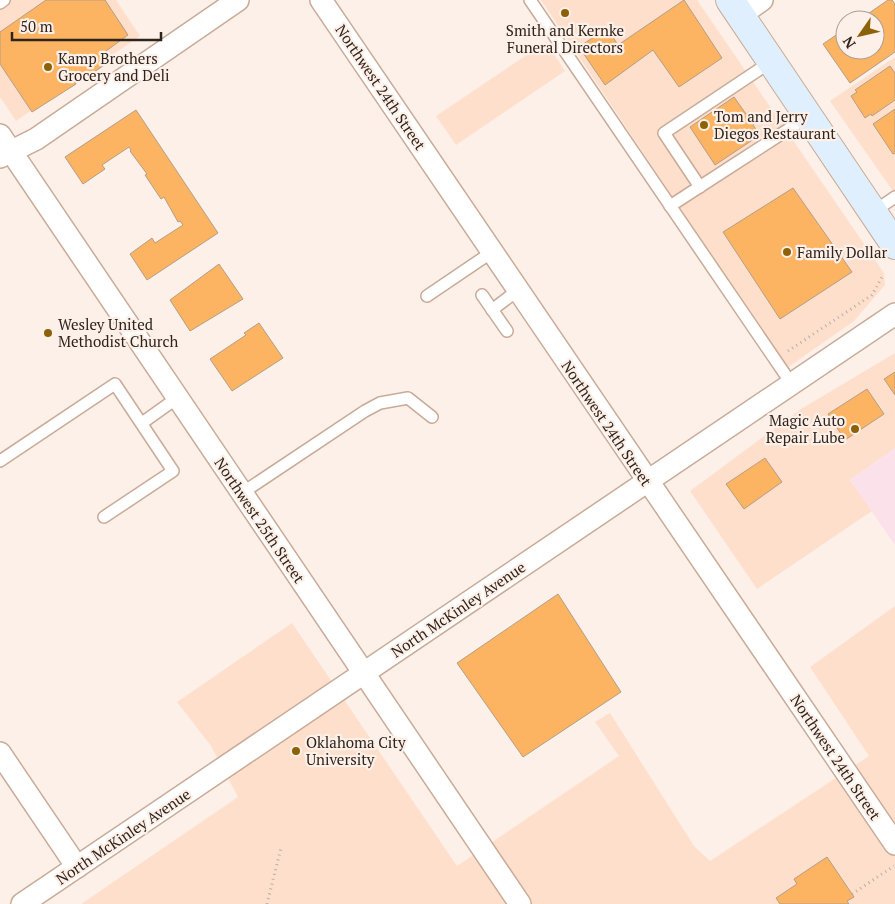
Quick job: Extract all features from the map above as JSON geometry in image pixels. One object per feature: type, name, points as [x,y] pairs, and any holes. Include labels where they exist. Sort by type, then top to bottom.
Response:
[{"type":"main road","points":[[744,5],[772,61],[895,245]]},
{"type":"street","points":[[3,148],[36,139],[238,0]]},
{"type":"street","name":"Northwest 24th Street","points":[[321,0],[895,844]]},
{"type":"street","name":"Northwest 25th Street","points":[[3,148],[178,398],[520,904]]},
{"type":"street","name":"North McKinley Avenue","points":[[22,904],[895,314]]},
{"type":"street","points":[[0,753],[77,867]]},
{"type":"lane","points":[[0,3],[4,0]]},
{"type":"lane","points":[[530,0],[791,383]]},
{"type":"lane","points":[[700,187],[664,133],[772,61]]},
{"type":"lane","points":[[670,206],[809,116]]},
{"type":"lane","points":[[873,212],[895,196]]},
{"type":"lane","points":[[427,296],[492,252]]},
{"type":"lane","points":[[492,310],[518,290]]},
{"type":"lane","points":[[482,295],[507,331]]},
{"type":"lane","points":[[0,462],[115,384],[173,471],[104,517]]},
{"type":"lane","points":[[142,424],[178,398]]},
{"type":"lane","points":[[242,493],[380,403],[408,398],[432,417]]},
{"type":"path","points":[[775,359],[872,295],[882,278]]},
{"type":"path","points":[[267,904],[281,848]]},
{"type":"path","points":[[852,894],[894,866]]},
{"type":"shaded area","name":"Kamp Brothers Grocery and Deli","points":[[0,0],[116,0],[140,36],[16,121],[0,97]]},
{"type":"shaded area","points":[[541,0],[697,0],[884,273],[885,285],[854,321],[787,368]]},
{"type":"shaded area","points":[[546,42],[565,71],[456,145],[436,116]]},
{"type":"shaded area","points":[[895,57],[895,194],[830,101]]},
{"type":"shaded area","points":[[895,353],[895,448],[850,480],[872,511],[757,589],[690,491],[801,409]]},
{"type":"shaded area","points":[[895,448],[895,545],[850,480]]},
{"type":"shaded area","name":"Oklahoma City University","points":[[895,606],[895,904],[81,904],[238,797],[211,746],[177,702],[292,623],[457,866],[619,756],[595,722],[610,713],[694,846],[710,861],[869,756],[810,667]]},
{"type":"building","name":"Kamp Brothers Grocery and Deli","points":[[46,0],[105,0],[128,35],[106,51],[110,61],[90,75],[88,72],[75,82],[76,84],[32,112],[0,64],[0,32]]},
{"type":"building","points":[[684,0],[722,58],[679,87],[653,50],[605,85],[579,47],[607,28],[618,45]]},
{"type":"building","points":[[888,0],[892,0],[895,4],[895,52],[885,59],[885,10],[874,10]]},
{"type":"building","points":[[835,36],[835,60],[883,60],[850,83],[823,44]]},
{"type":"building","points":[[890,66],[895,73],[895,100],[872,116],[871,114],[865,118],[851,96],[857,92],[855,90]]},
{"type":"building","points":[[734,97],[746,114],[749,112],[756,122],[753,125],[760,135],[715,165],[690,127]]},
{"type":"building","points":[[895,109],[895,153],[893,154],[873,124]]},
{"type":"building","points":[[136,110],[218,233],[147,280],[130,254],[152,238],[155,243],[183,225],[180,221],[178,222],[164,197],[161,199],[129,147],[102,165],[105,169],[83,184],[65,157]]},
{"type":"building","name":"Family Dollar","points":[[793,188],[852,272],[780,319],[723,232]]},
{"type":"building","points":[[219,264],[243,299],[190,331],[170,300]]},
{"type":"building","points":[[259,323],[283,358],[232,391],[210,359],[246,335],[244,333]]},
{"type":"building","points":[[895,372],[895,395],[884,379]]},
{"type":"building","points":[[867,389],[884,414],[845,440],[828,414]]},
{"type":"building","points":[[765,458],[782,482],[744,509],[726,484]]},
{"type":"building","points":[[558,594],[621,692],[523,757],[457,663]]},
{"type":"building","points":[[827,857],[854,897],[847,901],[849,904],[780,904],[776,898],[797,884],[794,879]]},
{"type":"place","name":"Smith and Kernke Funeral Directors","points":[[565,13]]},
{"type":"place","name":"Kamp Brothers Grocery and Deli","points":[[48,67]]},
{"type":"place","name":"Tom and Jerry Diegos Restaurant","points":[[704,125]]},
{"type":"place","name":"Family Dollar","points":[[787,252]]},
{"type":"place","name":"Wesley United Methodist Church","points":[[48,333]]},
{"type":"place","name":"Magic Auto Repair Lube","points":[[855,429]]},
{"type":"place","name":"Oklahoma City University","points":[[296,751]]}]
